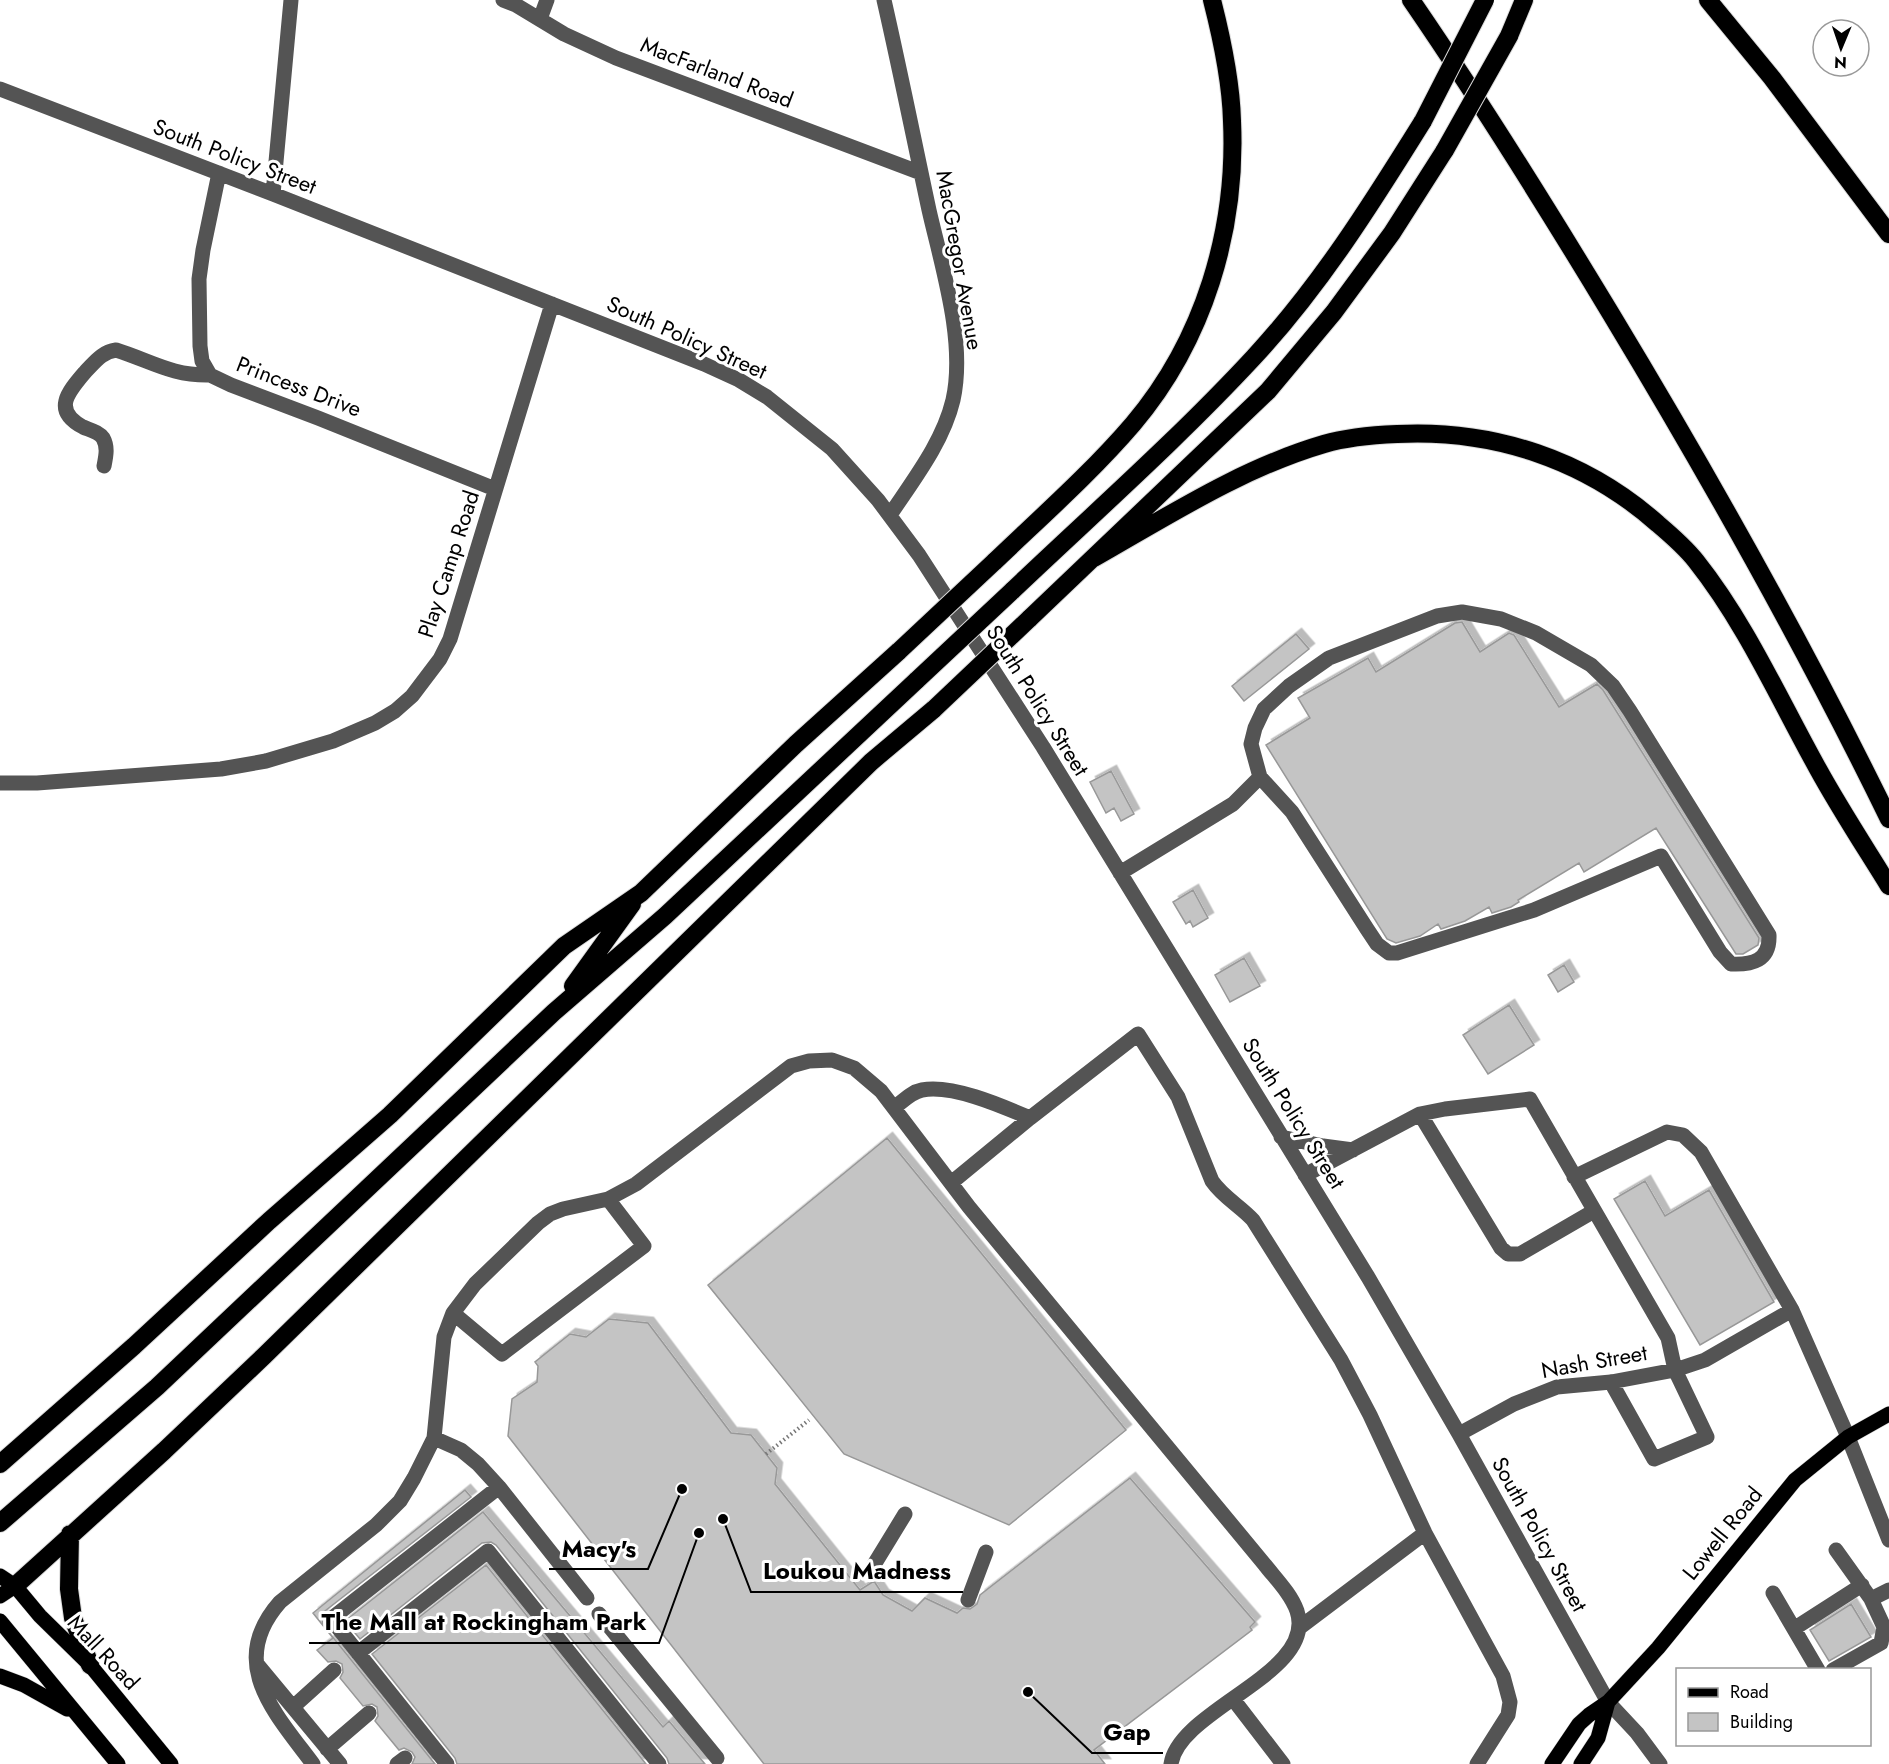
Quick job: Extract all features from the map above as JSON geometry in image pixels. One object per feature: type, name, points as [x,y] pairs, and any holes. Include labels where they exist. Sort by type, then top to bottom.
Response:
[{"type":"highway","points":[[0,1464],[390,1115],[564,946],[641,893],[796,744],[994,562],[1134,423],[1175,363],[1206,297],[1226,227],[1233,155],[1232,119],[1228,83],[1212,0]]},
{"type":"highway","points":[[1411,0],[1537,194],[1681,432],[1786,620],[1889,819]]},
{"type":"highway","points":[[0,1523],[157,1387],[554,1012],[664,916],[1012,591],[1185,427],[1255,356],[1317,281],[1374,201],[1423,121],[1485,0]]},
{"type":"highway","points":[[5,1586],[70,1534],[164,1451],[871,762],[934,708],[1268,391],[1334,312],[1392,232],[1445,150],[1509,36],[1524,0]]},
{"type":"highway","points":[[1708,0],[1772,78],[1889,234]]},
{"type":"highway","points":[[1094,558],[1216,488],[1279,460],[1337,441],[1369,435],[1454,434],[1503,442],[1575,467],[1607,485],[1638,507],[1694,558],[1720,593],[1778,693],[1819,770],[1889,886]]},
{"type":"highway","points":[[554,1012],[641,893]]},
{"type":"highway","points":[[70,1534],[69,1589],[73,1617],[90,1665]]},
{"type":"main road","name":"Lowell Road","points":[[1552,1764],[1579,1724],[1608,1702],[1658,1648],[1795,1480],[1848,1437],[1889,1414]]},
{"type":"main road","name":"Mall Road","points":[[5,1586],[40,1616],[90,1665],[171,1764]]},
{"type":"main road","points":[[0,1621],[118,1764]]},
{"type":"main road","points":[[0,1676],[47,1696],[79,1716]]},
{"type":"main road","points":[[1581,1764],[1598,1738],[1608,1702]]},
{"type":"street","points":[[273,194],[291,0]]},
{"type":"street","name":"MacFarland Road","points":[[504,0],[564,34],[616,58],[921,173]]},
{"type":"street","points":[[540,19],[547,0]]},
{"type":"street","name":"MacGregor Avenue","points":[[884,0],[954,330],[956,376],[947,421],[937,442],[890,515]]},
{"type":"street","name":"South Policy Street","points":[[0,89],[704,364],[739,380],[767,397],[832,449],[890,515],[919,555],[1018,708],[1368,1277],[1459,1434],[1608,1702],[1638,1733],[1660,1764]]},
{"type":"street","name":"Princess Drive","points":[[219,173],[202,250],[199,279],[200,346],[202,361],[210,375],[495,489]]},
{"type":"street","name":"Play Camp Road","points":[[0,783],[48,782],[220,769],[266,761],[333,741],[375,723],[412,696],[440,659],[450,639],[552,304]]},
{"type":"street","points":[[104,466],[106,454],[104,440],[99,434],[71,419],[65,410],[66,398],[72,388],[96,360],[108,351],[116,350],[189,376],[210,375]]},
{"type":"street","points":[[1462,612],[1501,620],[1536,633],[1592,665],[1613,686],[1769,935],[1769,946],[1759,960],[1747,965],[1731,964],[1720,952],[1661,856],[1534,910],[1428,944],[1389,953],[1377,944],[1292,812],[1260,777],[1251,744],[1255,728],[1264,709],[1289,686],[1329,658],[1437,616],[1462,612]]},
{"type":"street","points":[[1120,873],[1233,804],[1260,777]]},
{"type":"street","points":[[951,1183],[1138,1034],[1178,1097],[1212,1181],[1221,1193],[1244,1209],[1253,1220],[1341,1360],[1370,1415],[1425,1533],[1503,1676],[1510,1702],[1508,1715],[1477,1764]]},
{"type":"street","points":[[313,1764],[269,1704],[261,1686],[257,1664],[260,1632],[266,1617],[280,1602],[376,1526],[400,1501],[414,1478],[434,1438],[444,1337],[453,1313],[475,1284],[544,1218],[563,1209],[608,1199],[636,1184],[791,1066],[809,1061],[832,1060],[854,1068],[870,1080],[894,1108],[951,1183],[1293,1602],[1298,1614],[1299,1628],[1296,1640],[1289,1652],[1186,1735],[1176,1747],[1171,1764]]},
{"type":"street","points":[[894,1108],[913,1093],[938,1090],[968,1095],[1030,1118]]},
{"type":"street","points":[[1305,1176],[1420,1114],[1530,1099],[1668,1338],[1675,1370],[1707,1437],[1654,1459],[1611,1382]]},
{"type":"street","points":[[1420,1114],[1501,1248],[1509,1254],[1520,1254],[1594,1211]]},
{"type":"street","points":[[1574,1177],[1667,1132],[1683,1135],[1701,1152],[1792,1310],[1848,1437],[1889,1540]]},
{"type":"street","points":[[1281,1137],[1353,1150]]},
{"type":"street","points":[[453,1313],[502,1354],[644,1246],[608,1199]]},
{"type":"street","name":"Nash Street","points":[[1459,1434],[1535,1394],[1557,1387],[1580,1383],[1611,1382],[1675,1370],[1705,1360],[1792,1310]]},
{"type":"street","points":[[434,1438],[461,1450],[478,1464],[587,1598]]},
{"type":"street","points":[[447,1764],[331,1619],[499,1487]]},
{"type":"street","points":[[872,1568],[905,1514]]},
{"type":"street","points":[[1299,1628],[1425,1533]]},
{"type":"street","points":[[1836,1550],[1871,1599],[1884,1627],[1881,1643],[1837,1668]]},
{"type":"street","points":[[358,1653],[488,1551],[659,1764]]},
{"type":"street","points":[[968,1600],[986,1552]]},
{"type":"street","points":[[1795,1628],[1862,1585]]},
{"type":"street","points":[[1871,1599],[1889,1590]]},
{"type":"street","points":[[1773,1593],[1817,1668]]},
{"type":"street","points":[[599,1614],[717,1758]]},
{"type":"street","points":[[257,1664],[340,1764]]},
{"type":"street","points":[[292,1707],[334,1670]]},
{"type":"street","points":[[1233,1699],[1283,1764]]},
{"type":"street","points":[[327,1749],[369,1713]]},
{"type":"path","points":[[766,1454],[809,1420]]},
{"type":"building","points":[[1462,622],[1480,652],[1509,633],[1514,635],[1559,707],[1597,684],[1603,690],[1759,938],[1758,945],[1743,954],[1736,954],[1656,828],[1584,872],[1579,863],[1518,900],[1519,902],[1511,907],[1492,913],[1489,907],[1465,921],[1441,929],[1438,924],[1420,936],[1396,943],[1387,939],[1266,745],[1310,718],[1298,698],[1368,658],[1376,672],[1455,623]]},
{"type":"building","points":[[1296,634],[1309,649],[1244,701],[1232,686]]},
{"type":"building","points":[[1111,771],[1134,814],[1121,821],[1114,808],[1106,813],[1090,782]]},
{"type":"building","points":[[1193,890],[1208,918],[1193,927],[1190,921],[1186,924],[1173,902]]},
{"type":"building","points":[[1244,958],[1260,986],[1230,1002],[1215,975]]},
{"type":"building","points":[[1564,965],[1574,982],[1558,992],[1548,975]]},
{"type":"building","points":[[1509,1005],[1534,1045],[1488,1074],[1463,1035]]},
{"type":"building","points":[[887,1138],[1126,1430],[1009,1525],[844,1454],[708,1285]]},
{"type":"building","points":[[1645,1181],[1665,1216],[1709,1190],[1774,1302],[1700,1345],[1614,1199]]},
{"type":"building","points":[[609,1319],[648,1323],[731,1433],[751,1435],[777,1468],[775,1484],[860,1590],[874,1581],[883,1595],[912,1611],[925,1598],[957,1613],[963,1608],[970,1609],[977,1604],[980,1595],[1130,1478],[1255,1622],[1250,1627],[1252,1630],[1094,1750],[1105,1764],[764,1764],[508,1436],[512,1399],[537,1382],[538,1366],[535,1362],[570,1334],[586,1337]]},
{"type":"building","points":[[465,1490],[471,1497],[325,1611],[322,1616],[323,1625],[435,1764],[412,1764],[415,1757],[412,1752],[404,1748],[399,1750],[375,1721],[378,1716],[377,1707],[372,1704],[363,1706],[340,1678],[343,1672],[342,1664],[336,1661],[328,1662],[317,1650],[333,1638],[313,1613]]},
{"type":"building","points":[[483,1512],[663,1727],[669,1721],[705,1764],[669,1764],[667,1758],[496,1545],[491,1542],[482,1543],[360,1639],[345,1621]]},
{"type":"building","points":[[486,1565],[646,1764],[457,1764],[455,1758],[372,1654]]},
{"type":"building","points":[[1851,1604],[1871,1637],[1829,1661],[1810,1630]]},
{"type":"place","name":"Macy's","points":[[682,1489]]},
{"type":"place","name":"Loukou Madness","points":[[723,1519]]},
{"type":"place","name":"The Mall at Rockingham Park","points":[[699,1533]]},
{"type":"place","name":"Gap","points":[[1028,1692]]}]
